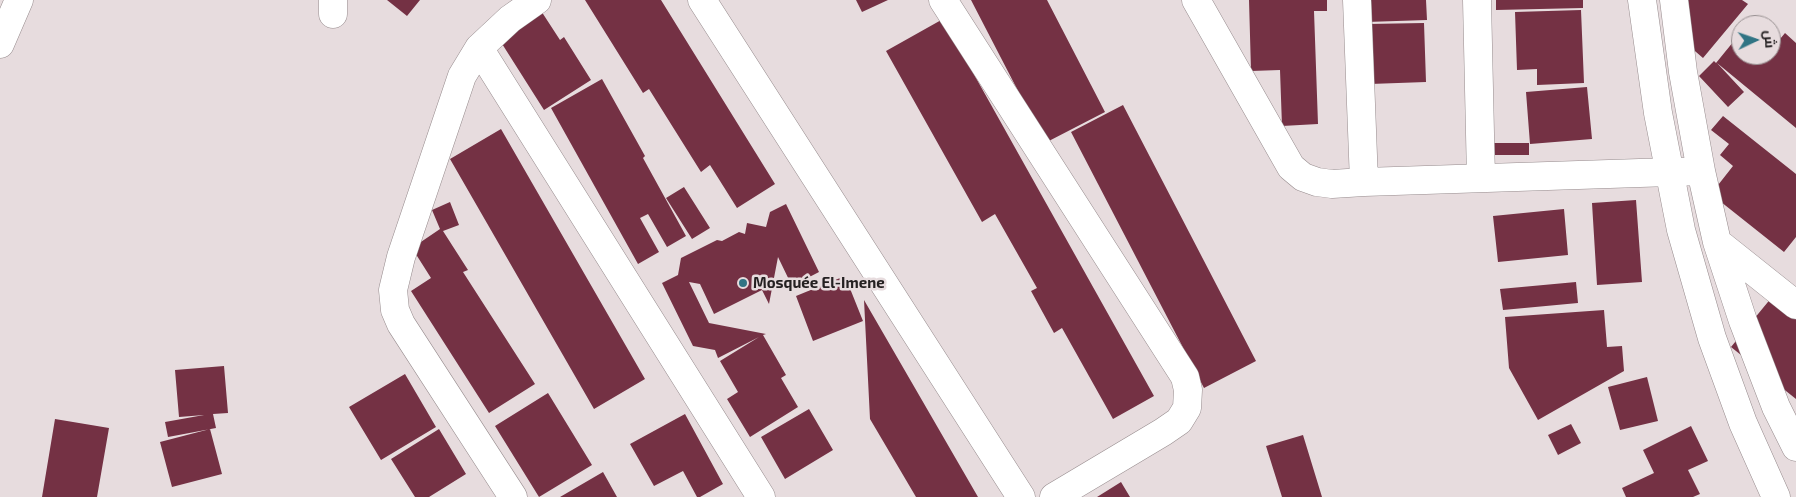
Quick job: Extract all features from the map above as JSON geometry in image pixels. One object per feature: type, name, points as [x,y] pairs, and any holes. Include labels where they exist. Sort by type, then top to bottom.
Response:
[{"type":"street","points":[[0,44],[19,0]]},
{"type":"street","points":[[514,497],[401,324],[395,310],[393,290],[401,257],[462,76],[479,48],[510,19],[537,0]]},
{"type":"street","points":[[702,0],[1021,497]]},
{"type":"street","points":[[943,0],[1185,377],[1188,390],[1187,408],[1179,421],[1054,497]]},
{"type":"street","points":[[1196,0],[1291,167],[1303,177],[1317,182],[1332,184],[1701,171]]},
{"type":"street","points":[[1357,0],[1364,182]]},
{"type":"street","points":[[1477,0],[1481,178]]},
{"type":"street","points":[[1642,0],[1658,114],[1681,230],[1712,338],[1743,423],[1776,497]]},
{"type":"street","points":[[1674,0],[1683,72],[1701,171],[1717,242],[1743,321],[1776,408],[1796,447]]},
{"type":"street","points":[[479,48],[761,497]]},
{"type":"street","points":[[1717,242],[1796,305]]},
{"type":"building","points":[[387,0],[420,0],[407,16]]},
{"type":"building","points":[[534,0],[560,40],[564,37],[591,80],[544,110],[492,28]]},
{"type":"building","points":[[585,0],[661,0],[775,184],[737,208],[710,165],[701,172],[649,89],[643,93]]},
{"type":"building","points":[[856,0],[888,0],[862,12]]},
{"type":"building","points":[[971,0],[1047,0],[1105,112],[1045,143]]},
{"type":"building","points":[[1249,0],[1327,0],[1327,11],[1314,11],[1318,124],[1282,126],[1280,70],[1251,71]]},
{"type":"building","points":[[1365,0],[1426,0],[1427,20],[1366,22]]},
{"type":"building","points":[[1496,0],[1583,0],[1583,8],[1496,10]]},
{"type":"building","points":[[1673,0],[1742,0],[1748,4],[1739,15],[1731,15],[1731,24],[1703,58],[1674,33]]},
{"type":"building","points":[[1581,10],[1584,83],[1537,85],[1537,69],[1517,70],[1515,12]]},
{"type":"building","points":[[943,19],[1154,396],[1113,419],[1062,328],[1054,333],[1031,291],[1037,288],[995,214],[982,222],[886,51]]},
{"type":"building","points":[[1424,23],[1426,82],[1370,84],[1368,24]]},
{"type":"building","points":[[1785,33],[1796,43],[1796,128],[1717,63],[1744,92],[1728,107],[1699,76],[1714,61],[1716,63],[1731,45],[1731,65],[1781,65],[1781,38]]},
{"type":"building","points":[[602,79],[645,156],[643,158],[686,236],[667,247],[648,214],[640,218],[659,252],[638,264],[551,108]]},
{"type":"building","points":[[1587,87],[1592,139],[1530,144],[1526,92]]},
{"type":"building","points":[[1123,105],[1256,361],[1204,388],[1071,132]]},
{"type":"building","points":[[1723,116],[1796,174],[1796,237],[1784,252],[1711,194],[1733,166],[1720,155],[1729,144],[1711,130]]},
{"type":"building","points":[[501,129],[645,379],[594,409],[450,159]]},
{"type":"building","points":[[1488,143],[1529,143],[1529,155],[1488,155]]},
{"type":"building","points":[[684,187],[710,228],[692,239],[666,198]]},
{"type":"building","points":[[1636,200],[1642,282],[1597,285],[1592,203]]},
{"type":"building","points":[[450,202],[459,225],[443,231],[468,270],[463,272],[535,384],[489,413],[411,291],[431,278],[412,248],[440,229],[432,210]]},
{"type":"building","points":[[786,204],[819,272],[792,286],[778,257],[769,304],[762,290],[714,314],[700,284],[689,282],[709,323],[766,334],[763,335],[786,375],[781,378],[798,407],[750,437],[727,399],[738,392],[720,361],[759,337],[718,358],[715,350],[693,346],[662,283],[678,275],[681,258],[717,240],[722,241],[739,232],[745,234],[747,223],[766,227],[770,212]]},
{"type":"building","points":[[1564,209],[1568,255],[1498,262],[1493,216]]},
{"type":"building","points":[[845,276],[863,321],[813,341],[796,296]]},
{"type":"building","points":[[1576,282],[1578,303],[1503,310],[1500,289]]},
{"type":"building","points":[[1772,297],[1796,317],[1796,399],[1731,347]]},
{"type":"building","points":[[864,300],[978,497],[916,497],[870,419]]},
{"type":"building","points":[[1604,310],[1607,347],[1622,346],[1624,371],[1538,420],[1509,368],[1505,317]]},
{"type":"building","points":[[224,366],[228,413],[213,414],[216,428],[168,437],[165,422],[204,415],[179,417],[175,370]]},
{"type":"building","points":[[405,374],[436,427],[381,460],[349,407]]},
{"type":"building","points":[[1647,377],[1658,421],[1620,430],[1608,387]]},
{"type":"building","points":[[548,393],[592,465],[539,497],[495,426]]},
{"type":"building","points":[[809,409],[833,450],[785,479],[761,437]]},
{"type":"building","points":[[685,414],[723,484],[700,497],[697,497],[683,471],[654,486],[630,444]]},
{"type":"building","points":[[55,419],[109,428],[97,497],[42,497]]},
{"type":"building","points":[[1571,424],[1581,443],[1558,455],[1548,435]]},
{"type":"building","points":[[1691,426],[1708,461],[1688,470],[1700,494],[1693,497],[1626,497],[1622,488],[1654,473],[1643,450]]},
{"type":"building","points":[[210,429],[222,474],[172,487],[160,442]]},
{"type":"building","points":[[439,429],[466,474],[429,497],[415,497],[391,459]]},
{"type":"building","points":[[1303,435],[1322,497],[1282,497],[1266,446]]},
{"type":"building","points":[[603,472],[617,497],[560,497]]},
{"type":"building","points":[[1121,482],[1130,497],[1097,497]]},
{"type":"place","name":"Mosquée El-Imene","points":[[743,283]]}]
